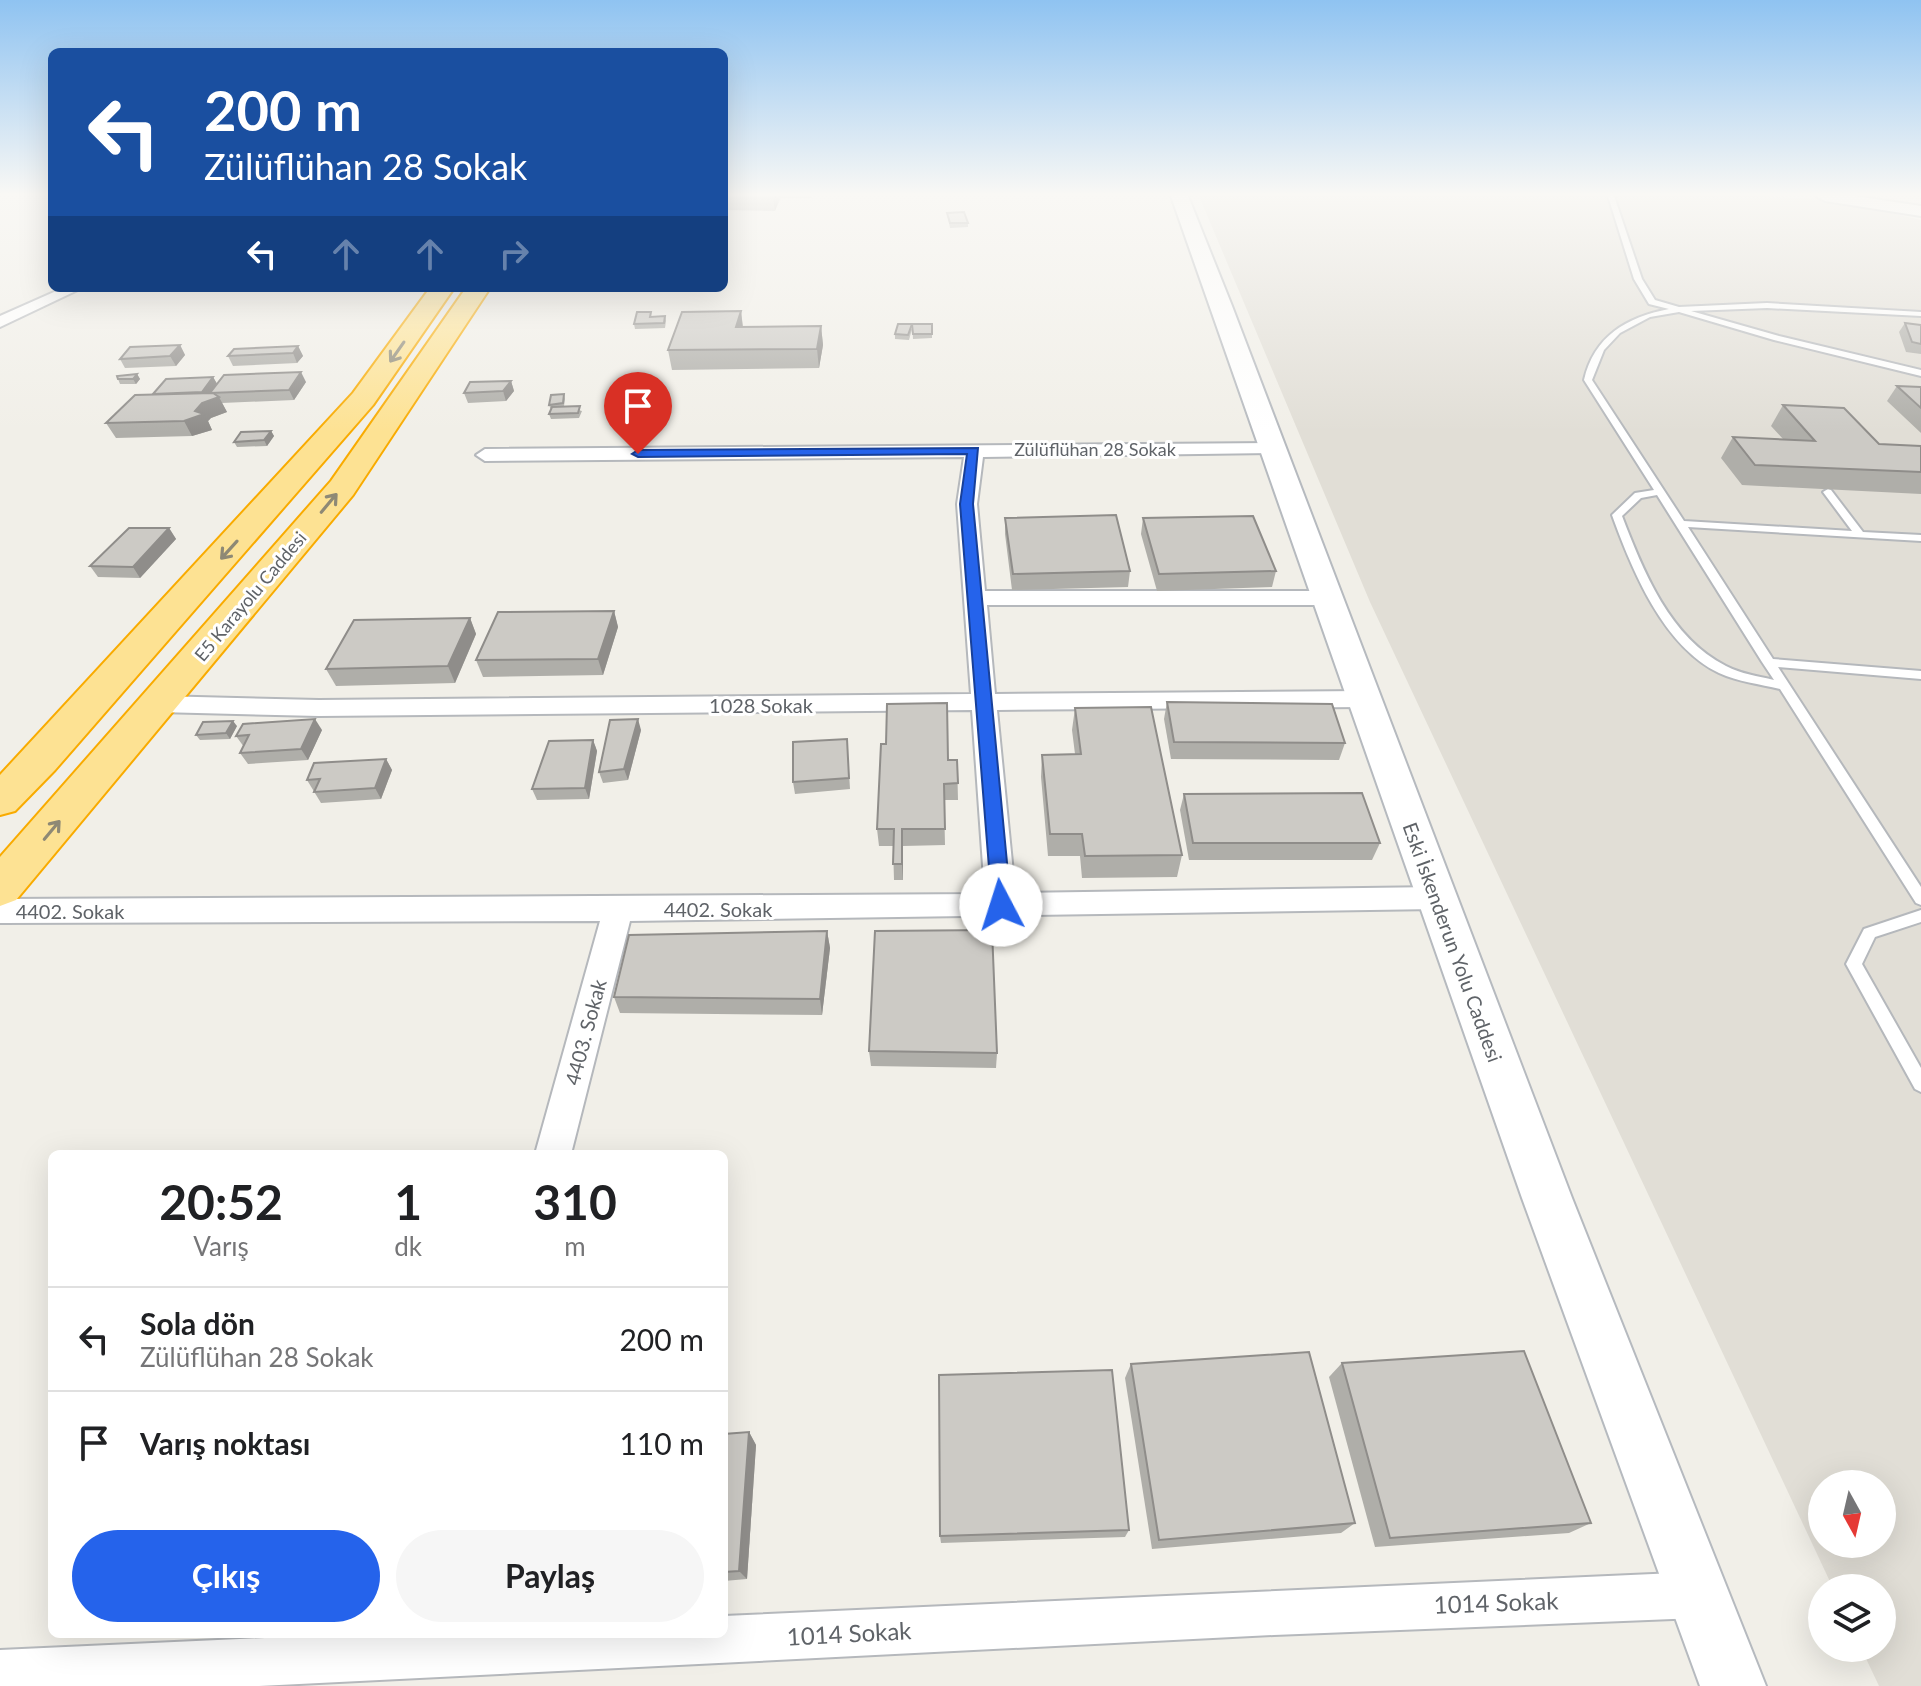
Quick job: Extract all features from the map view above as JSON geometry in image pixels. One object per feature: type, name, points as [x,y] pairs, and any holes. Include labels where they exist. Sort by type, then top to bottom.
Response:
[{"type":"highway","points":[[0,800],[41,760],[363,399],[439,292]]},
{"type":"highway","name":"E5 Karayolu Caddesi","points":[[0,888],[342,488],[475,292]]},
{"type":"street","name":"Eski İskenderun Yolu Caddesi","points":[[1208,275],[1437,898],[1733,1686]]},
{"type":"street","points":[[0,322],[66,292]]},
{"type":"street","name":"Zülüflühan 28 Sokak","points":[[485,455],[1272,449]]},
{"type":"street","points":[[974,450],[967,504],[1001,905]]},
{"type":"street","points":[[975,598],[1326,598]]},
{"type":"street","name":"1028 Sokak","points":[[158,704],[335,708],[984,703],[1279,697],[1364,699]]},
{"type":"street","name":"4402. Sokak","points":[[0,911],[618,910],[1437,898]]},
{"type":"street","name":"4403. Sokak","points":[[554,1150],[618,910]]},
{"type":"street","name":"1014 Sokak","points":[[728,1632],[1698,1595]]},
{"type":"street","name":"1014 Sokak","points":[[0,1674],[421,1645],[591,1638]]},
{"type":"lane","points":[[1639,275],[1646,296],[1678,312],[1921,373]]},
{"type":"lane","points":[[1921,314],[1798,306],[1722,307],[1650,315],[1624,325],[1598,350],[1588,380],[1921,899]]},
{"type":"lane","points":[[1661,492],[1638,495],[1617,515],[1628,545],[1662,606],[1679,632],[1719,668],[1784,686]]},
{"type":"lane","points":[[1828,492],[1860,534]]},
{"type":"lane","points":[[1681,524],[1921,538]]},
{"type":"lane","points":[[1768,662],[1921,675]]},
{"type":"lane","points":[[1921,916],[1869,933],[1854,964],[1921,1084]]},
{"type":"shaded area","points":[[1232,275],[1921,275],[1921,1686],[1879,1686],[1868,1662],[1896,1662],[1896,1574],[1826,1574],[1819,1558],[1896,1558],[1896,1470],[1808,1470],[1808,1535],[1370,602]]},
{"type":"building","points":[[741,311],[736,327],[821,326],[817,349],[668,350],[682,312]]},
{"type":"building","points":[[637,312],[651,312],[650,317],[665,316],[664,323],[634,324]]},
{"type":"building","points":[[1905,323],[1921,325],[1921,344],[1912,342]]},
{"type":"building","points":[[898,324],[912,324],[908,335],[895,334]]},
{"type":"building","points":[[912,324],[932,324],[932,334],[913,334]]},
{"type":"building","points":[[180,345],[170,356],[120,359],[130,347]]},
{"type":"building","points":[[298,346],[293,353],[228,356],[234,349]]},
{"type":"building","points":[[301,372],[289,390],[210,393],[224,375]]},
{"type":"building","points":[[137,374],[133,379],[118,379],[117,376]]},
{"type":"building","points":[[213,377],[202,392],[153,394],[166,379]]},
{"type":"building","points":[[511,381],[503,391],[464,393],[470,382]]},
{"type":"building","points":[[1897,386],[1921,387],[1921,408]]},
{"type":"building","points":[[213,393],[219,397],[202,403],[195,411],[204,414],[184,421],[106,423],[135,395]]},
{"type":"building","points":[[564,394],[563,403],[549,405],[551,395]]},
{"type":"building","points":[[1783,405],[1844,408],[1879,444],[1921,446],[1921,472],[1755,465],[1733,437],[1815,441]]},
{"type":"building","points":[[580,406],[578,413],[549,414],[552,407]]},
{"type":"building","points":[[271,431],[264,440],[234,442],[241,432]]},
{"type":"building","points":[[1116,515],[1130,571],[1013,574],[1005,518]]},
{"type":"building","points":[[1253,516],[1276,571],[1159,574],[1143,518]]},
{"type":"building","points":[[129,528],[169,528],[133,567],[90,566]]},
{"type":"building","points":[[614,611],[598,659],[476,660],[498,612]]},
{"type":"building","points":[[470,618],[448,666],[326,669],[354,620]]},
{"type":"building","points":[[1167,702],[1332,704],[1345,743],[1174,742]]},
{"type":"building","points":[[947,703],[948,760],[957,760],[958,783],[944,784],[945,829],[902,829],[902,864],[893,864],[894,829],[877,829],[881,744],[886,744],[887,704]]},
{"type":"building","points":[[1151,707],[1182,855],[1085,856],[1082,834],[1050,834],[1042,755],[1081,754],[1075,708]]},
{"type":"building","points":[[315,719],[301,749],[240,753],[249,735],[236,736],[243,724]]},
{"type":"building","points":[[638,719],[624,769],[599,772],[610,720]]},
{"type":"building","points":[[233,721],[226,733],[196,735],[203,722]]},
{"type":"building","points":[[847,739],[849,778],[793,782],[793,742]]},
{"type":"building","points":[[593,740],[585,788],[532,789],[549,741]]},
{"type":"building","points":[[386,759],[375,788],[314,792],[320,779],[307,780],[314,763]]},
{"type":"building","points":[[1362,793],[1380,843],[1193,843],[1184,794]]},
{"type":"building","points":[[992,930],[997,1053],[869,1051],[875,931]]},
{"type":"building","points":[[827,931],[820,999],[614,997],[629,935]]},
{"type":"building","points":[[1524,1351],[1591,1523],[1390,1538],[1342,1363]]},
{"type":"building","points":[[1309,1352],[1355,1523],[1159,1540],[1131,1364]]},
{"type":"building","points":[[1112,1370],[1129,1530],[940,1536],[939,1375]]},
{"type":"building","points":[[749,1432],[739,1571],[728,1572],[728,1434]]},
{"type":"route","points":[[638,454],[974,450],[967,504],[1001,905]]}]
